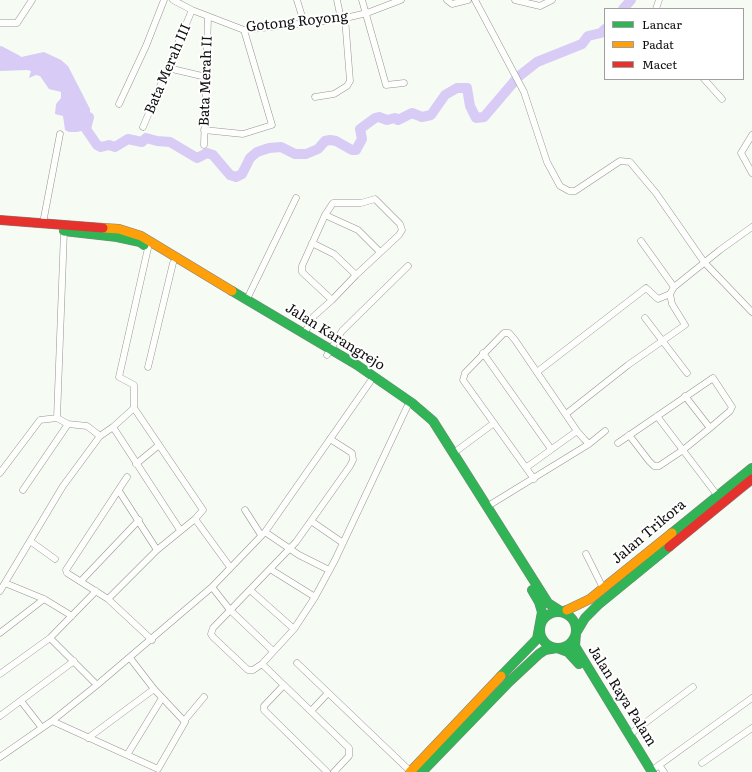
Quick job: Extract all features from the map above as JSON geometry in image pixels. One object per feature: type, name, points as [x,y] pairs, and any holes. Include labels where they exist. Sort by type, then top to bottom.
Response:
[{"type":"main road","name":"Jalan Karangrejo","points":[[0,220],[64,231],[117,237],[140,242],[173,263],[247,299],[304,334],[407,407],[432,429],[451,457],[536,596],[542,612],[541,624]]},
{"type":"main road","name":"Jalan Karangrejo","points":[[0,226],[44,223],[119,229],[141,236],[208,280],[412,403],[433,422],[455,452],[548,603],[562,612]]},
{"type":"main road","name":"Jalan Trikora","points":[[562,612],[583,604],[752,468]]},
{"type":"main road","name":"Jalan Trikora","points":[[576,633],[585,618],[598,605],[752,479]]},
{"type":"main road","points":[[410,772],[529,649],[537,639],[543,620],[551,613],[562,612],[567,614],[574,622],[576,633],[571,642],[567,645],[545,650],[533,658],[422,772]]},
{"type":"main road","points":[[541,624],[541,635],[543,640],[551,646],[557,648]]},
{"type":"main road","name":"Jalan Raya Palam","points":[[576,633],[575,646],[578,653],[650,772]]},
{"type":"main road","name":"Jalan Raya Palam","points":[[557,648],[568,652],[579,664],[650,772]]},
{"type":"street","points":[[0,23],[17,23],[32,0]]},
{"type":"street","points":[[119,104],[146,46],[164,0]]},
{"type":"street","name":"Gotong Royong","points":[[173,0],[208,17],[244,30],[343,18],[367,13],[397,1]]},
{"type":"street","points":[[297,0],[304,23]]},
{"type":"street","points":[[315,97],[338,92],[347,86],[350,81],[343,18],[337,0]]},
{"type":"street","points":[[362,0],[367,13],[386,85],[404,83]]},
{"type":"street","points":[[447,0],[452,4],[468,0]]},
{"type":"street","points":[[475,0],[519,82],[527,101],[547,162],[560,186],[569,191],[575,191],[620,162],[630,162],[656,194],[704,262],[752,312]]},
{"type":"street","points":[[516,0],[540,6],[552,0]]},
{"type":"street","name":"Bata Merah III","points":[[143,127],[192,10]]},
{"type":"street","name":"Bata Merah II","points":[[204,144],[208,17]]},
{"type":"street","points":[[204,130],[243,134],[272,125],[244,30]]},
{"type":"street","points":[[168,68],[206,77]]},
{"type":"street","points":[[705,80],[722,99]]},
{"type":"street","points":[[44,223],[60,134]]},
{"type":"street","points":[[752,135],[741,153],[752,173]]},
{"type":"street","points":[[247,299],[296,198]]},
{"type":"street","points":[[304,334],[314,316],[332,300],[403,229],[376,199],[373,198],[361,203],[335,202],[325,214],[312,243],[301,271],[332,300]]},
{"type":"street","points":[[325,214],[358,230],[380,252]]},
{"type":"street","points":[[537,372],[646,288],[658,299],[670,294],[674,287],[704,262],[752,228]]},
{"type":"street","points":[[57,418],[64,231]]},
{"type":"street","points":[[641,241],[674,287]]},
{"type":"street","points":[[312,243],[334,254],[356,275]]},
{"type":"street","points":[[108,599],[157,550],[202,512],[201,506],[134,408],[135,387],[121,379],[119,373],[148,248]]},
{"type":"street","points":[[148,367],[173,263]]},
{"type":"street","points":[[329,352],[342,331],[408,266]]},
{"type":"street","points":[[566,414],[684,325],[672,304],[670,294]]},
{"type":"street","points":[[645,318],[687,372]]},
{"type":"street","points":[[534,479],[463,380],[463,376],[500,335],[508,332],[515,340],[577,431],[589,444]]},
{"type":"street","points":[[483,353],[551,450]]},
{"type":"street","points":[[618,443],[713,378],[732,406],[730,411],[683,450],[656,466],[650,461],[630,435]]},
{"type":"street","points":[[0,757],[52,721],[97,685],[152,640],[212,587],[263,533],[370,382]]},
{"type":"street","points":[[685,396],[710,428]]},
{"type":"street","points":[[330,439],[352,453],[353,460],[290,549],[213,628],[211,634],[212,637],[248,670],[253,670],[262,664],[294,629],[315,597],[343,544],[407,407]]},
{"type":"street","points":[[0,591],[63,486],[100,436],[113,427],[134,408]]},
{"type":"street","points":[[657,416],[717,495]]},
{"type":"street","points":[[0,473],[40,420],[57,418],[68,424],[83,424],[100,436]]},
{"type":"street","points":[[455,452],[494,423]]},
{"type":"street","points":[[23,490],[68,424]]},
{"type":"street","points":[[113,427],[180,530]]},
{"type":"street","points":[[526,467],[577,431]]},
{"type":"street","points":[[488,506],[589,444],[605,431]]},
{"type":"street","points":[[136,464],[159,445]]},
{"type":"street","points":[[127,477],[66,568],[67,573],[108,599],[152,640]]},
{"type":"street","points":[[119,491],[157,550]]},
{"type":"street","points":[[245,510],[263,533],[329,570]]},
{"type":"street","points":[[195,519],[230,567]]},
{"type":"street","points":[[81,581],[139,520]]},
{"type":"street","points":[[311,521],[343,544]]},
{"type":"street","points":[[30,541],[54,559]]},
{"type":"street","points":[[586,554],[603,588]]},
{"type":"street","points":[[270,569],[315,597]]},
{"type":"street","points":[[5,583],[44,599],[72,616]]},
{"type":"street","points":[[212,587],[230,610],[273,652]]},
{"type":"street","points":[[250,590],[294,629]]},
{"type":"street","points":[[0,674],[50,638],[96,592]]},
{"type":"street","points":[[0,632],[44,599]]},
{"type":"street","points":[[50,638],[74,660],[97,685]]},
{"type":"street","points":[[130,658],[154,689],[184,722]]},
{"type":"street","points":[[0,716],[74,660]]},
{"type":"street","points":[[297,663],[410,772]]},
{"type":"street","points":[[262,664],[350,750],[349,756],[334,772]]},
{"type":"street","points":[[284,685],[264,706],[264,710],[327,772]]},
{"type":"street","points":[[629,735],[692,687]]},
{"type":"street","points":[[88,738],[154,689]]},
{"type":"street","points":[[311,711],[328,693]]},
{"type":"street","points":[[52,721],[158,769],[185,724],[184,722],[204,697]]},
{"type":"street","points":[[127,754],[162,698]]},
{"type":"street","points":[[650,772],[752,698]]},
{"type":"street","points":[[21,701],[42,728]]},
{"type":"street","points":[[702,764],[751,730]]},
{"type":"street","points":[[659,765],[664,772]]},
{"type":"shaded area","points":[[44,52],[61,60],[68,66],[90,109],[89,129],[77,132],[69,132],[65,130],[63,116],[55,114],[56,104],[61,98],[61,92],[49,89],[40,76],[36,75],[29,78],[31,71],[27,70],[0,71],[0,53],[21,57]]},
{"type":"waterway","points":[[624,8],[631,0]]},
{"type":"waterway","points":[[89,117],[86,129],[97,145],[101,147],[109,145],[115,147],[128,139],[142,142],[146,138],[170,142],[197,158],[207,153],[213,155],[230,175],[236,177],[242,174],[250,158],[257,152],[269,148],[281,147],[295,154],[306,154],[318,149],[325,141],[330,140],[336,141],[352,150],[356,150],[362,139],[360,129],[375,118],[379,117],[387,120],[395,118],[398,120],[412,113],[422,117],[431,115],[445,95],[457,88],[467,88],[470,106],[476,118],[484,117],[518,77],[537,62],[582,44],[588,36],[601,33],[604,30]]},
{"type":"waterway","points":[[0,51],[17,60]]},
{"type":"waterway","points":[[747,489],[752,485]]},
{"type":"traffic: fast","points":[[64,231],[117,237],[140,242],[144,245]]},
{"type":"traffic: fast","points":[[232,291],[357,365],[412,403],[433,421],[548,603],[562,612],[567,610]]},
{"type":"traffic: fast","points":[[672,533],[752,468]]},
{"type":"traffic: fast","points":[[652,772],[575,646],[576,633],[585,618],[598,605],[669,547]]},
{"type":"traffic: fast","points":[[501,676],[537,639],[542,612],[539,602],[532,590]]},
{"type":"traffic: fast","points":[[561,612],[571,617],[575,623],[576,630],[575,637],[571,643],[565,647],[555,648],[545,643],[541,637],[540,627],[545,617],[551,613],[561,612]]},
{"type":"traffic: fast","points":[[422,772],[509,682],[539,654],[545,650],[557,648],[568,652],[579,664]]},
{"type":"traffic: slow","points":[[103,228],[119,229],[141,236],[232,291]]},
{"type":"traffic: slow","points":[[567,610],[590,599],[672,533]]},
{"type":"traffic: slow","points":[[410,772],[501,676]]},
{"type":"traffic: jam","points":[[0,220],[103,228]]},
{"type":"traffic: jam","points":[[669,547],[752,479]]}]
